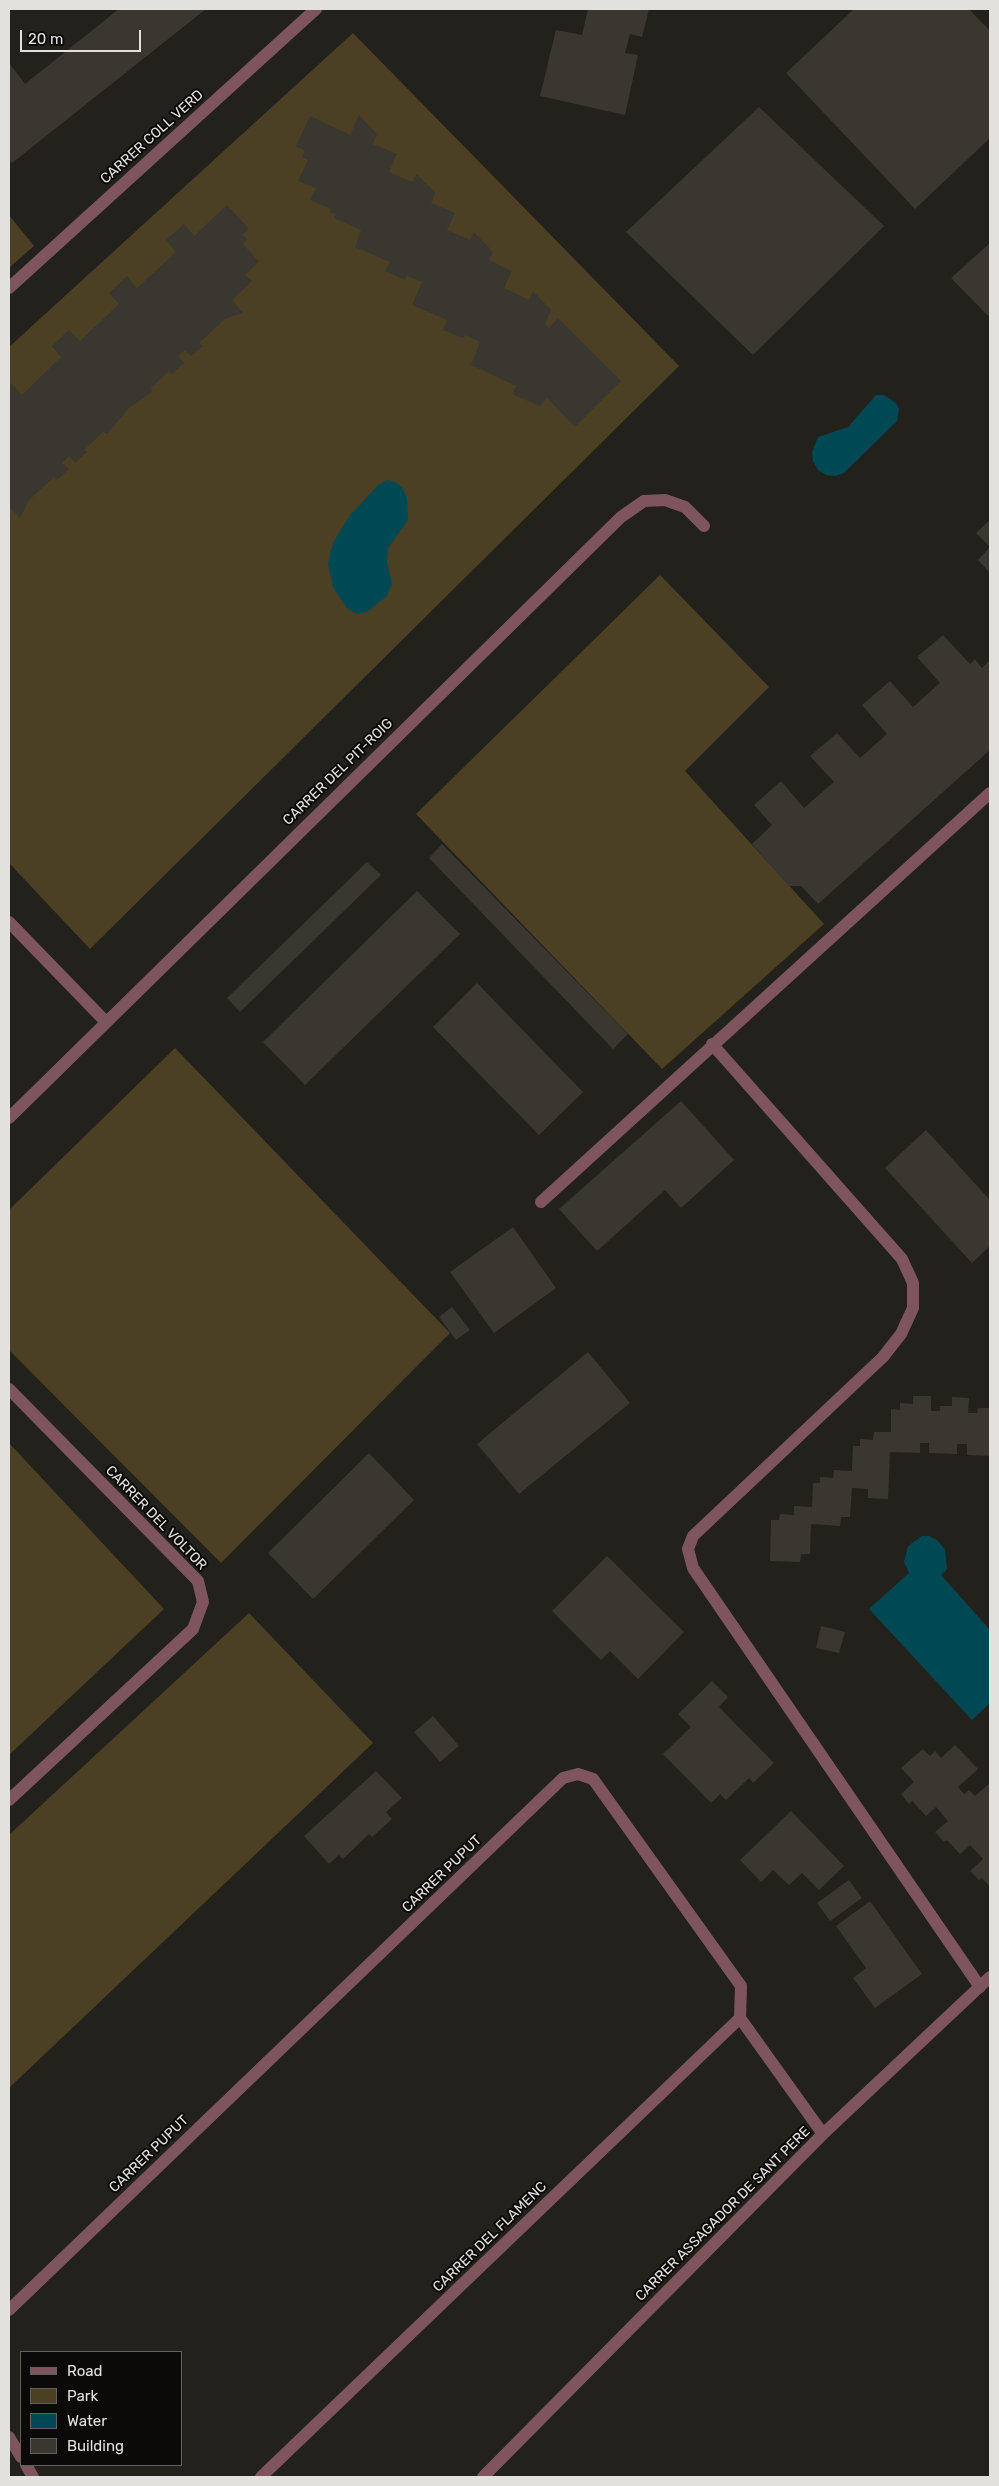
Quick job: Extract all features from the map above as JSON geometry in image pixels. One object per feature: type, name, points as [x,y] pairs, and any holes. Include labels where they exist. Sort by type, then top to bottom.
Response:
[{"type":"street","name":"CARRER COLL VERD","points":[[9,288],[316,9]]},
{"type":"street","name":"CARRER DEL PIT-ROIG","points":[[9,1118],[621,517],[644,501],[665,500],[685,507],[704,526]]},
{"type":"street","points":[[541,1202],[712,1044],[990,794]]},
{"type":"street","points":[[9,922],[105,1022]]},
{"type":"street","points":[[712,1044],[902,1259],[913,1284],[913,1308],[901,1334],[883,1357],[693,1536],[688,1549],[693,1568],[980,1987]]},
{"type":"street","name":"CARRER DEL VOLTOR","points":[[9,1389],[198,1581],[203,1602],[193,1629],[9,1800]]},
{"type":"street","name":"CARRER PUPUT","points":[[9,2310],[563,1778],[578,1774],[593,1779],[741,1986],[740,2018]]},
{"type":"street","name":"CARRER ASSAGADOR DE SANT PERE","points":[[483,2477],[823,2134],[990,1977]]},
{"type":"street","points":[[740,2018],[823,2134]]},
{"type":"street","name":"CARRER DEL FLAMENC","points":[[261,2477],[740,2018]]},
{"type":"street","points":[[9,2436],[20,2455]]},
{"type":"street","points":[[27,2466],[33,2477]]},
{"type":"green space","points":[[353,33],[679,366],[90,949],[9,863],[9,347]]},
{"type":"green space","points":[[9,215],[34,246],[9,268]]},
{"type":"green space","points":[[660,575],[769,687],[685,771],[824,924],[662,1069],[416,814]]},
{"type":"green space","points":[[175,1048],[450,1333],[221,1563],[9,1350],[9,1210]]},
{"type":"green space","points":[[9,1443],[164,1609],[9,1755]]},
{"type":"green space","points":[[249,1613],[373,1743],[9,2088],[9,1835]]},
{"type":"water","points":[[876,395],[884,395],[896,403],[899,409],[897,421],[844,473],[835,476],[826,475],[818,470],[813,461],[812,452],[818,437],[848,427]]},
{"type":"water","points":[[387,480],[395,482],[403,488],[407,498],[408,520],[388,548],[387,561],[392,584],[387,596],[367,612],[357,614],[347,608],[333,588],[328,564],[330,553],[334,541],[350,515],[378,485]]},
{"type":"water","points":[[922,1536],[929,1536],[937,1540],[945,1549],[947,1569],[941,1575],[990,1630],[990,1703],[972,1720],[869,1609],[909,1573],[904,1562],[908,1546]]},
{"type":"building","points":[[119,9],[206,9],[12,163],[9,160],[9,63],[25,84]]},
{"type":"building","points":[[588,9],[649,9],[642,37],[630,34],[625,53],[638,55],[625,115],[540,96],[556,30],[582,35]]},
{"type":"building","points":[[854,9],[969,9],[990,31],[990,138],[915,209],[786,73]]},
{"type":"building","points":[[759,107],[884,226],[753,355],[626,232]]},
{"type":"building","points":[[359,115],[377,134],[373,144],[397,154],[389,172],[412,182],[417,174],[435,193],[431,203],[455,213],[447,230],[470,240],[474,232],[493,252],[489,260],[512,271],[504,288],[529,300],[533,291],[551,310],[545,324],[549,328],[558,318],[621,381],[575,427],[547,398],[540,406],[512,394],[516,386],[471,365],[480,342],[465,335],[463,338],[443,330],[447,320],[412,305],[422,282],[407,276],[405,280],[385,271],[390,262],[355,247],[361,230],[334,218],[336,214],[329,212],[331,209],[310,200],[316,188],[298,181],[308,160],[302,157],[305,151],[296,146],[310,116],[350,135]]},
{"type":"building","points":[[227,205],[249,229],[242,235],[247,240],[243,244],[259,262],[245,275],[252,281],[232,300],[243,313],[225,319],[199,343],[203,346],[191,356],[185,350],[178,356],[184,363],[172,374],[169,371],[151,388],[152,392],[129,408],[107,434],[103,432],[84,450],[87,452],[75,463],[69,456],[62,463],[69,469],[57,480],[54,477],[29,500],[20,518],[9,506],[9,385],[11,383],[22,395],[61,357],[52,346],[69,330],[80,341],[119,304],[109,293],[127,276],[137,288],[176,252],[166,240],[184,224],[194,236]]},
{"type":"building","points":[[990,243],[990,314],[988,316],[951,278]]},
{"type":"building","points":[[990,520],[990,547],[976,533]]},
{"type":"building","points":[[990,547],[990,573],[978,560]]},
{"type":"building","points":[[943,635],[970,664],[975,659],[982,668],[990,660],[990,750],[818,904],[801,886],[789,886],[752,844],[772,825],[754,805],[781,781],[804,808],[834,782],[810,756],[837,733],[860,758],[887,734],[862,705],[890,681],[913,707],[940,683],[917,657]]},
{"type":"building","points":[[442,844],[628,1034],[613,1049],[429,858]]},
{"type":"building","points":[[367,862],[381,875],[240,1012],[227,998]]},
{"type":"building","points":[[417,891],[460,934],[305,1085],[263,1042]]},
{"type":"building","points":[[477,983],[583,1092],[539,1135],[433,1027]]},
{"type":"building","points":[[681,1101],[734,1160],[681,1208],[665,1190],[597,1251],[559,1209]]},
{"type":"building","points":[[926,1130],[990,1200],[990,1246],[972,1263],[885,1168]]},
{"type":"building","points":[[513,1227],[556,1288],[494,1333],[450,1272]]},
{"type":"building","points":[[452,1307],[470,1330],[456,1340],[439,1317]]},
{"type":"building","points":[[588,1352],[630,1403],[519,1494],[477,1444]]},
{"type":"building","points":[[913,1396],[931,1396],[931,1411],[940,1411],[940,1406],[952,1406],[952,1397],[969,1398],[968,1413],[977,1413],[978,1408],[990,1408],[990,1456],[967,1455],[967,1444],[957,1444],[957,1454],[929,1453],[929,1443],[920,1443],[920,1453],[890,1452],[888,1499],[868,1498],[868,1489],[852,1488],[850,1517],[841,1517],[840,1526],[811,1524],[810,1554],[801,1554],[800,1562],[770,1561],[771,1520],[779,1520],[780,1514],[794,1515],[794,1506],[812,1507],[813,1483],[820,1483],[820,1477],[833,1478],[834,1470],[852,1471],[853,1446],[860,1446],[860,1439],[873,1440],[874,1432],[891,1432],[891,1409],[900,1410],[900,1403],[913,1404]]},
{"type":"building","points":[[369,1453],[414,1500],[313,1599],[268,1553]]},
{"type":"building","points":[[607,1556],[684,1632],[638,1679],[610,1651],[601,1660],[552,1611]]},
{"type":"building","points":[[821,1626],[845,1632],[839,1653],[816,1648]]},
{"type":"building","points":[[712,1681],[728,1697],[719,1707],[774,1763],[753,1783],[749,1778],[726,1800],[720,1794],[711,1803],[663,1754],[691,1727],[678,1714]]},
{"type":"building","points":[[433,1716],[459,1746],[440,1762],[414,1732]]},
{"type":"building","points":[[955,1745],[978,1769],[958,1787],[964,1794],[969,1790],[975,1796],[990,1783],[990,1887],[982,1878],[979,1880],[970,1871],[983,1859],[970,1845],[960,1854],[947,1840],[944,1842],[935,1832],[948,1821],[936,1807],[926,1816],[912,1801],[909,1804],[901,1794],[914,1782],[901,1768],[923,1749],[930,1756],[935,1751],[941,1758]]},
{"type":"building","points":[[376,1771],[402,1798],[386,1812],[392,1819],[372,1837],[369,1834],[343,1859],[339,1855],[329,1864],[304,1836]]},
{"type":"building","points":[[791,1811],[844,1866],[819,1890],[802,1873],[789,1885],[773,1870],[761,1882],[740,1860]]},
{"type":"building","points":[[849,1880],[862,1898],[830,1921],[817,1903]]},
{"type":"building","points":[[870,1901],[922,1974],[875,2008],[853,1978],[866,1968],[836,1926]]}]
